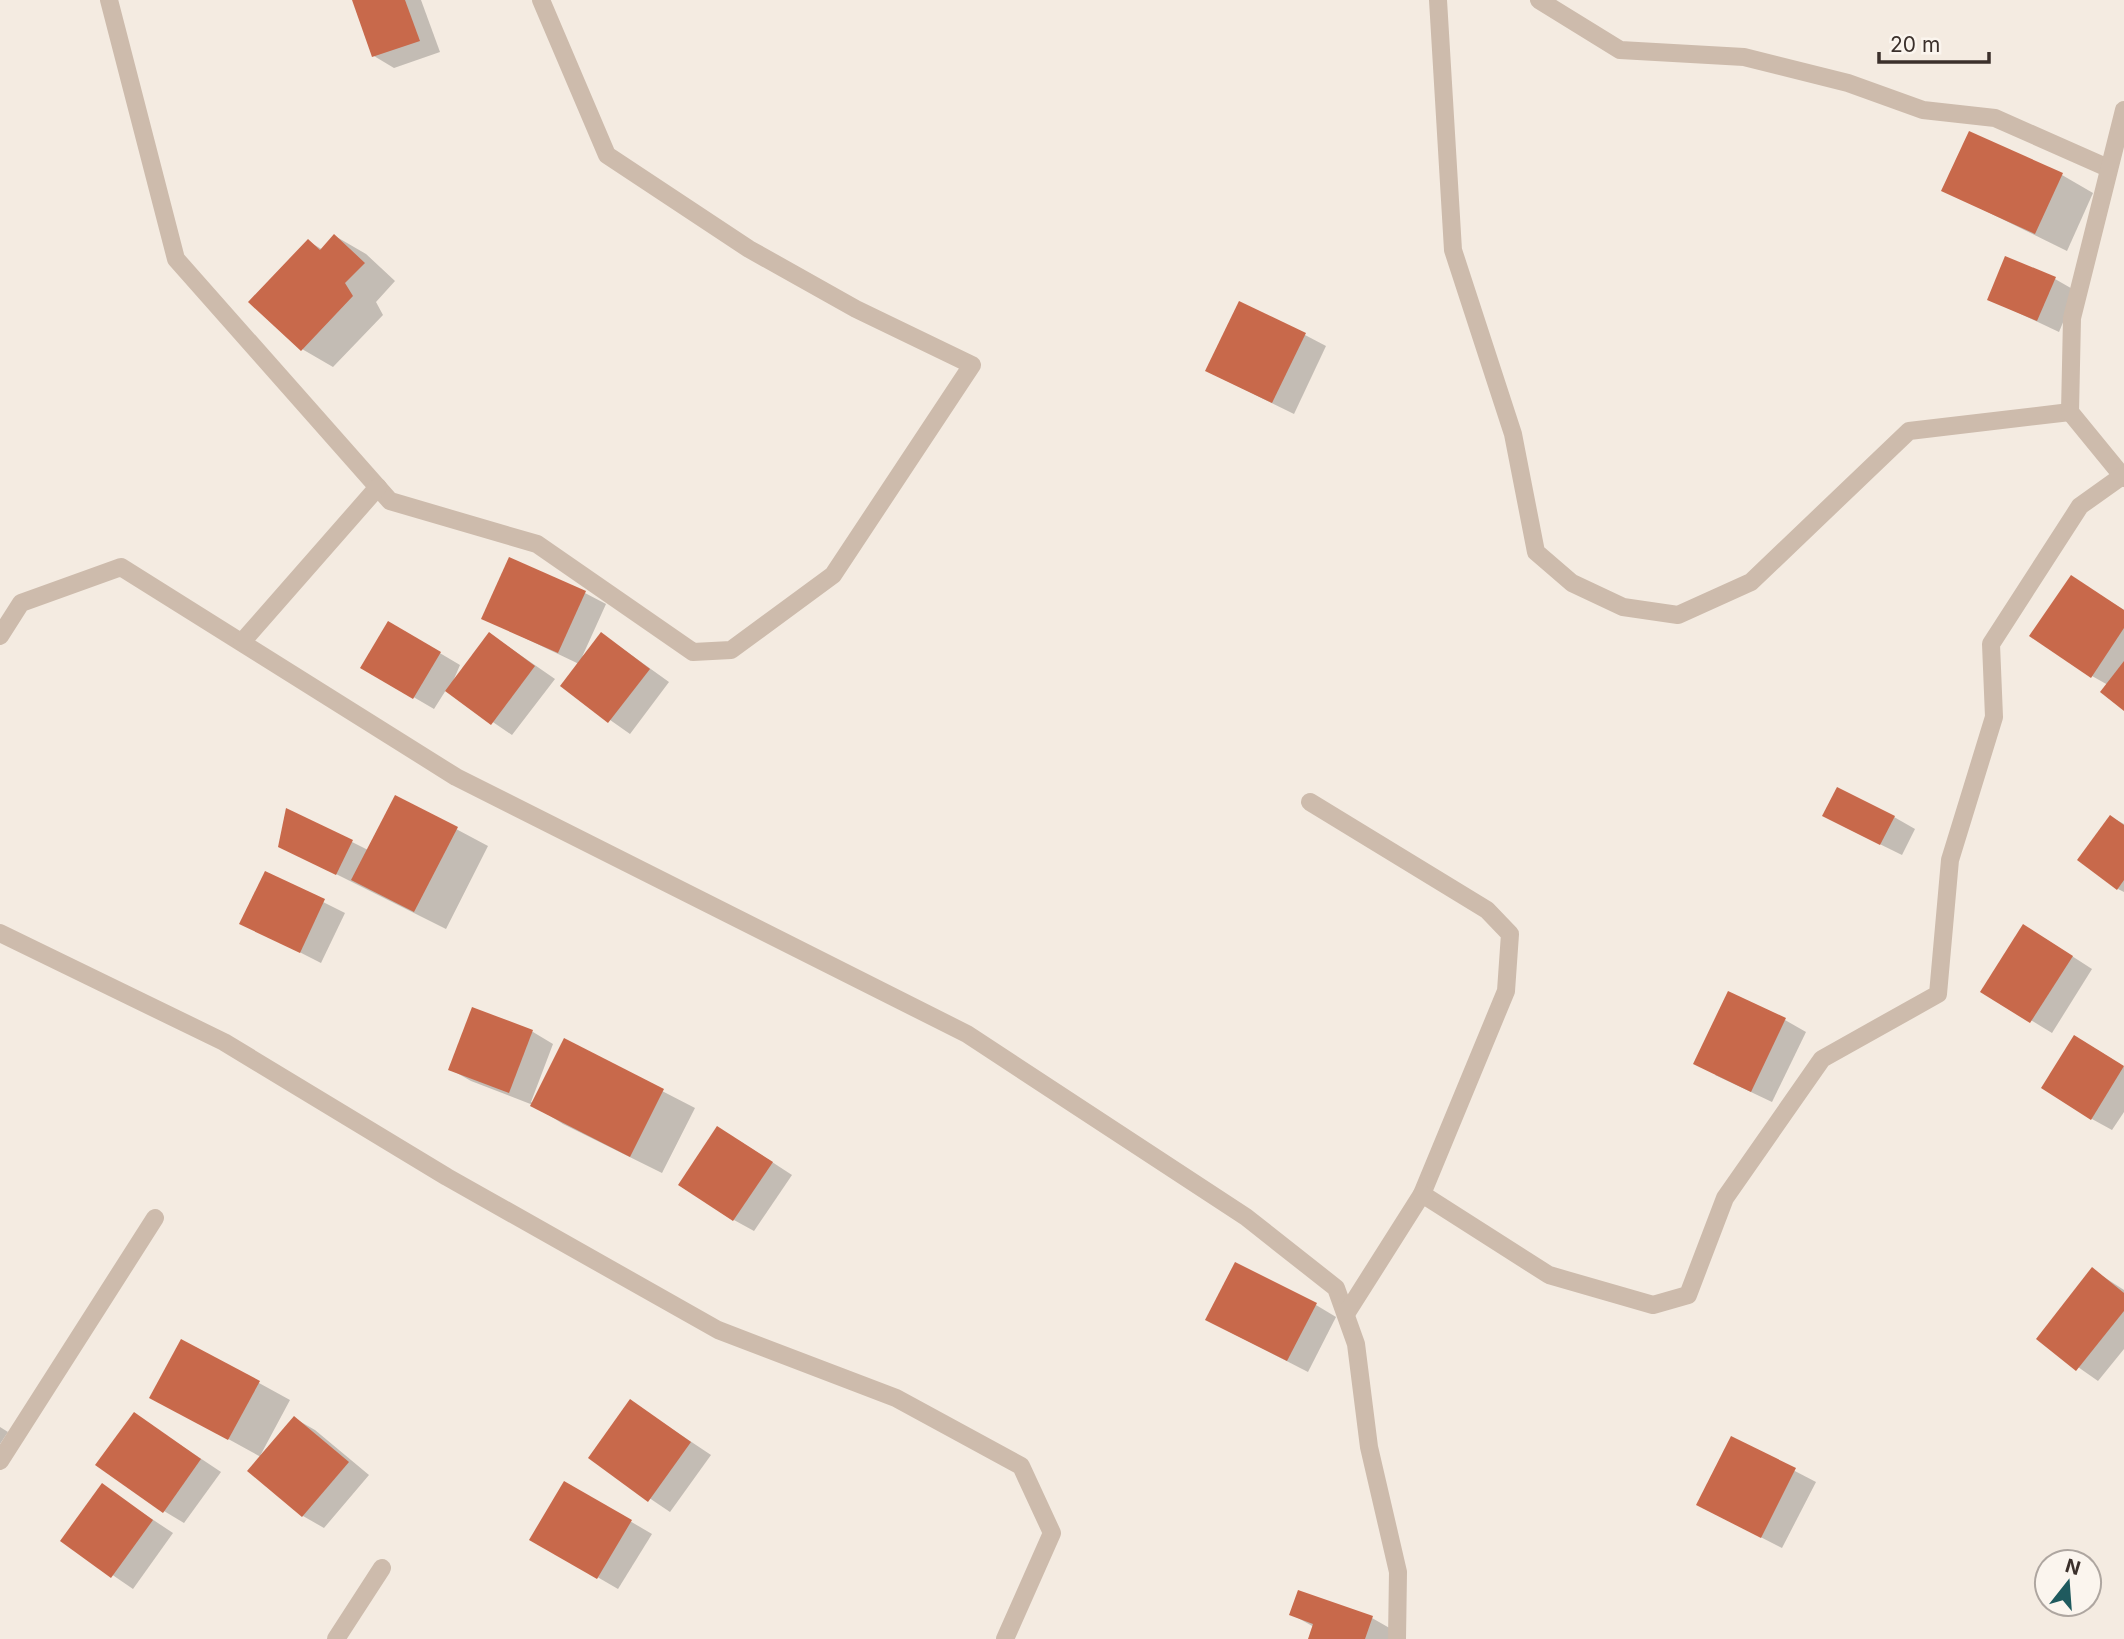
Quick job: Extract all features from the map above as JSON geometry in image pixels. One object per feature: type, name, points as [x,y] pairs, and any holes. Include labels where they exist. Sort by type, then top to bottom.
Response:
[{"type":"street","points":[[109,0],[176,259],[390,501],[537,544],[693,652],[731,650],[833,575],[972,365],[856,309],[749,249],[607,155],[541,0]]},
{"type":"street","points":[[1438,0],[1454,250],[1513,434],[1536,552],[1572,583],[1623,607],[1678,615],[1751,582],[1909,431],[2070,412]]},
{"type":"street","points":[[1539,0],[1620,50],[1744,57],[1848,83],[1923,110],[1995,118],[2108,168]]},
{"type":"street","points":[[1422,1194],[1549,1275],[1653,1305],[1688,1295],[1725,1198],[1822,1059],[1938,994],[1950,860],[1994,717],[1991,644],[2080,506],[2123,477],[2070,412],[2072,318],[2124,110]]},
{"type":"street","points":[[242,642],[378,487]]},
{"type":"street","points":[[0,636],[21,603],[121,566],[456,777],[967,1034],[1246,1216],[1336,1288],[1346,1314],[1356,1344],[1368,1447],[1398,1572],[1397,1639]]},
{"type":"street","points":[[1310,802],[1487,910],[1510,934],[1506,991],[1422,1194],[1346,1314]]},
{"type":"street","points":[[0,933],[224,1041],[447,1177],[718,1330],[896,1398],[1021,1466],[1052,1533],[1005,1639]]},
{"type":"street","points":[[0,1461],[155,1218]]},
{"type":"street","points":[[336,1639],[382,1568]]},
{"type":"building","points":[[352,0],[405,0],[420,41],[372,57]]},
{"type":"building","points":[[1969,131],[2063,173],[2035,234],[1941,191]]},
{"type":"building","points":[[334,234],[365,263],[345,283],[353,296],[301,351],[248,302],[308,239],[320,250]]},
{"type":"building","points":[[2005,256],[2056,277],[2037,321],[1987,300]]},
{"type":"building","points":[[1239,301],[1306,333],[1272,403],[1205,371]]},
{"type":"building","points":[[509,557],[586,591],[558,653],[481,619]]},
{"type":"building","points":[[2071,575],[2124,610],[2124,628],[2091,678],[2029,636]]},
{"type":"building","points":[[388,621],[441,652],[413,699],[360,668]]},
{"type":"building","points":[[489,632],[535,666],[491,725],[445,691]]},
{"type":"building","points":[[601,632],[650,669],[608,723],[560,686]]},
{"type":"building","points":[[2124,661],[2124,711],[2100,692]]},
{"type":"building","points":[[1837,787],[1895,816],[1880,845],[1822,816]]},
{"type":"building","points":[[395,795],[458,827],[414,912],[351,880]]},
{"type":"building","points":[[286,808],[353,840],[336,875],[278,847]]},
{"type":"building","points":[[2110,815],[2124,825],[2124,880],[2117,890],[2077,860]]},
{"type":"building","points":[[265,871],[325,899],[300,953],[239,924]]},
{"type":"building","points":[[2023,924],[2073,956],[2030,1023],[1980,992]]},
{"type":"building","points":[[1728,991],[1786,1018],[1751,1092],[1693,1064]]},
{"type":"building","points":[[472,1007],[533,1030],[509,1093],[448,1070]]},
{"type":"building","points":[[2074,1035],[2124,1066],[2091,1120],[2041,1088]]},
{"type":"building","points":[[564,1038],[664,1089],[630,1157],[530,1106]]},
{"type":"building","points":[[717,1126],[773,1162],[733,1221],[678,1185]]},
{"type":"building","points":[[1235,1262],[1317,1303],[1287,1361],[1205,1320]]},
{"type":"building","points":[[2092,1267],[2124,1293],[2124,1311],[2076,1371],[2036,1339]]},
{"type":"building","points":[[181,1339],[260,1381],[228,1440],[149,1398]]},
{"type":"building","points":[[630,1399],[691,1442],[648,1502],[588,1458]]},
{"type":"building","points":[[134,1412],[201,1459],[163,1513],[95,1465]]},
{"type":"building","points":[[294,1416],[349,1462],[302,1517],[247,1471]]},
{"type":"building","points":[[1731,1436],[1796,1468],[1761,1538],[1696,1505]]},
{"type":"building","points":[[564,1481],[632,1520],[597,1579],[529,1540]]},
{"type":"building","points":[[102,1483],[153,1520],[111,1578],[60,1541]]},
{"type":"building","points":[[1298,1590],[1373,1616],[1365,1639],[1308,1639],[1313,1624],[1289,1615]]}]
